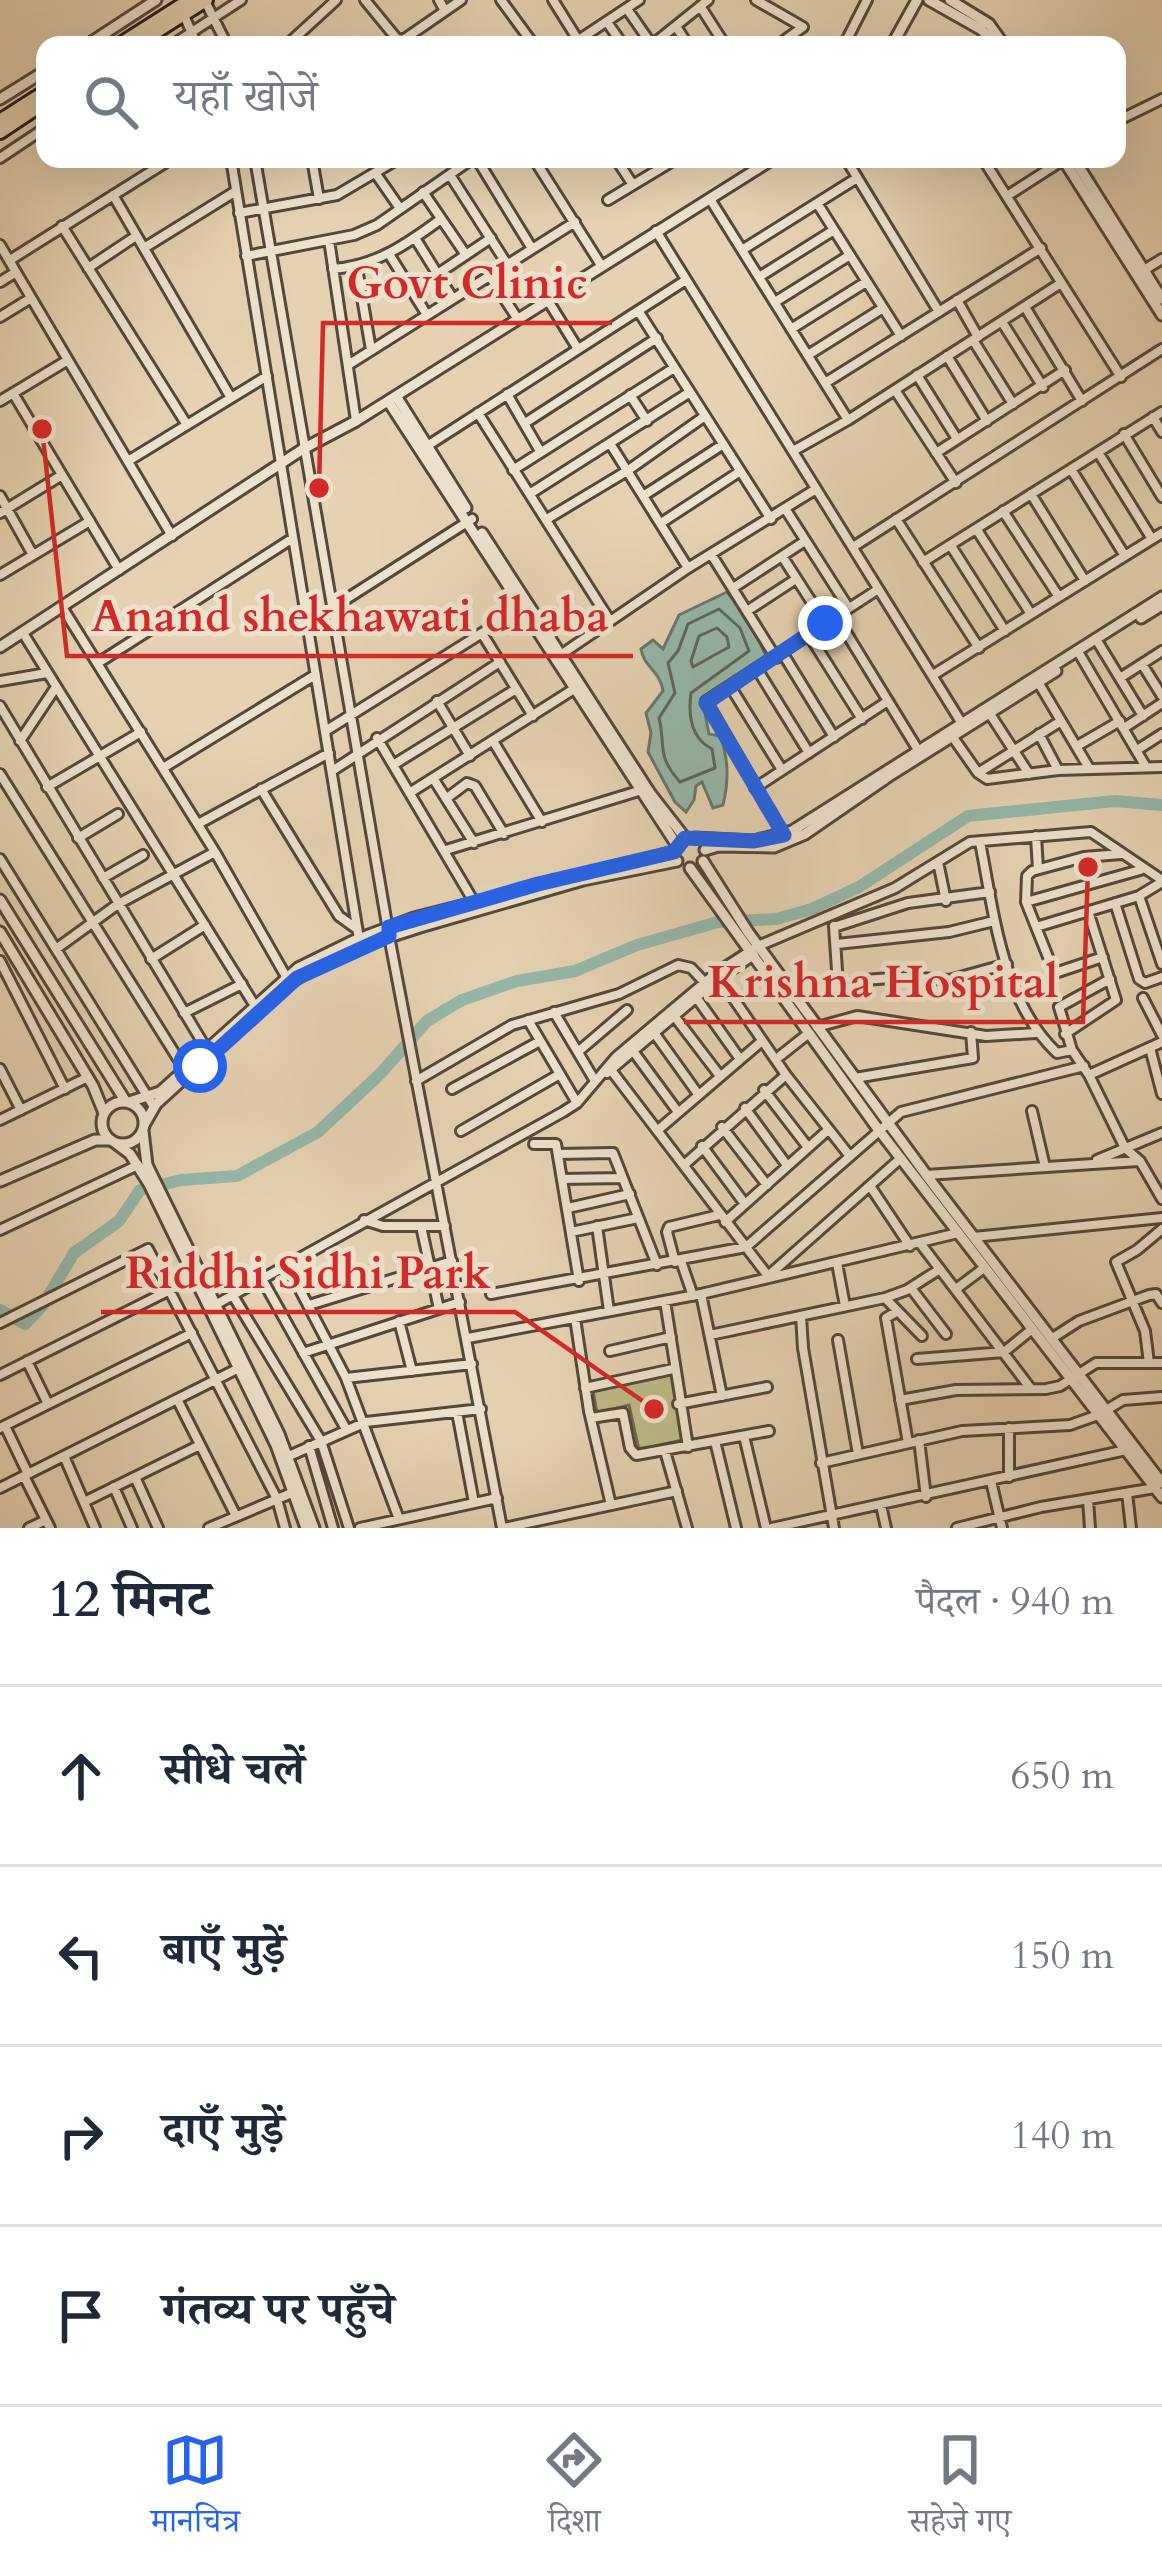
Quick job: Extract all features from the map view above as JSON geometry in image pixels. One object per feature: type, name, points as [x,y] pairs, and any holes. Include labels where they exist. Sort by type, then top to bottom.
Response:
[{"type":"main road","points":[[135,36],[205,0]]},
{"type":"main road","points":[[147,36],[185,7]]},
{"type":"main road","points":[[0,121],[36,98]]},
{"type":"main road","points":[[0,132],[36,108]]},
{"type":"street","points":[[101,36],[156,0]]},
{"type":"street","points":[[205,0],[222,36]]},
{"type":"street","points":[[186,36],[241,0]]},
{"type":"street","points":[[299,36],[336,0]]},
{"type":"street","points":[[365,0],[396,36]]},
{"type":"street","points":[[439,0],[445,11]]},
{"type":"street","points":[[406,36],[461,0]]},
{"type":"street","points":[[501,0],[527,36]]},
{"type":"street","points":[[584,36],[639,0]]},
{"type":"street","points":[[665,36],[709,0]]},
{"type":"street","points":[[756,0],[803,27],[790,36]]},
{"type":"street","points":[[848,36],[866,0]]},
{"type":"street","points":[[897,36],[917,0]]},
{"type":"street","points":[[929,0],[987,36]]},
{"type":"street","points":[[950,0],[989,24],[998,36]]},
{"type":"street","points":[[557,1],[572,36]]},
{"type":"street","points":[[185,7],[194,36]]},
{"type":"street","points":[[627,9],[646,36]]},
{"type":"street","points":[[702,9],[719,36]]},
{"type":"street","points":[[607,22],[616,36]]},
{"type":"street","points":[[677,28],[682,36]]},
{"type":"street","points":[[0,99],[36,77]]},
{"type":"street","points":[[1126,116],[1162,98]]},
{"type":"street","points":[[0,158],[36,134]]},
{"type":"street","points":[[9,260],[156,168]]},
{"type":"street","points":[[232,168],[359,938]]},
{"type":"street","points":[[257,168],[356,754],[503,1528],[677,1491]]},
{"type":"street","points":[[314,168],[319,199]]},
{"type":"street","points":[[239,213],[319,199],[354,188],[385,168]]},
{"type":"street","points":[[247,256],[377,225],[460,168]]},
{"type":"street","points":[[480,168],[531,247]]},
{"type":"street","points":[[540,168],[601,265]]},
{"type":"street","points":[[622,168],[633,184]]},
{"type":"street","points":[[608,200],[661,168]]},
{"type":"street","points":[[0,647],[303,449],[356,421],[758,168]]},
{"type":"street","points":[[851,168],[939,312]]},
{"type":"street","points":[[989,168],[1121,377]]},
{"type":"street","points":[[1007,196],[1049,168]]},
{"type":"street","points":[[1069,168],[1162,315]]},
{"type":"street","points":[[1080,168],[1162,298]]},
{"type":"street","points":[[376,174],[399,207]]},
{"type":"street","points":[[450,175],[507,264]]},
{"type":"street","points":[[742,250],[857,178]]},
{"type":"street","points":[[144,248],[236,191]]},
{"type":"street","points":[[423,192],[466,255]]},
{"type":"street","points":[[112,195],[231,398]]},
{"type":"street","points":[[710,199],[848,420]]},
{"type":"street","points":[[817,202],[901,336]]},
{"type":"street","points":[[333,269],[357,268],[389,254],[441,219]]},
{"type":"street","points":[[348,365],[575,222]]},
{"type":"street","points":[[62,226],[187,425]]},
{"type":"street","points":[[759,277],[834,230]]},
{"type":"street","points":[[656,231],[961,722]]},
{"type":"street","points":[[88,268],[136,236]]},
{"type":"street","points":[[415,238],[453,299]]},
{"type":"street","points":[[440,273],[491,238]]},
{"type":"street","points":[[329,240],[356,421]]},
{"type":"street","points":[[0,244],[172,536]]},
{"type":"street","points":[[825,383],[1041,248]]},
{"type":"street","points":[[389,254],[427,314]]},
{"type":"street","points":[[775,302],[850,255]]},
{"type":"street","points":[[1144,270],[1162,259]]},
{"type":"street","points":[[357,268],[371,350]]},
{"type":"street","points":[[0,281],[16,272]]},
{"type":"street","points":[[489,275],[517,318]]},
{"type":"street","points":[[424,448],[686,280]]},
{"type":"street","points":[[791,329],[866,281]]},
{"type":"street","points":[[793,451],[1061,283]]},
{"type":"street","points":[[0,317],[32,298]]},
{"type":"street","points":[[547,299],[578,349]]},
{"type":"street","points":[[957,300],[1013,404]]},
{"type":"street","points":[[1025,307],[1082,401]]},
{"type":"street","points":[[808,356],[883,308]]},
{"type":"street","points":[[639,312],[771,519]]},
{"type":"street","points":[[1002,322],[1042,387]]},
{"type":"street","points":[[525,423],[657,338]]},
{"type":"street","points":[[853,547],[1162,349]]},
{"type":"street","points":[[947,356],[987,421]]},
{"type":"street","points":[[0,401],[68,360]]},
{"type":"street","points":[[513,470],[674,368]]},
{"type":"street","points":[[936,453],[1065,370]]},
{"type":"street","points":[[917,375],[957,440]]},
{"type":"street","points":[[128,461],[267,376]]},
{"type":"street","points":[[895,390],[956,483]]},
{"type":"street","points":[[531,494],[689,392]]},
{"type":"street","points":[[13,393],[119,570]]},
{"type":"street","points":[[507,394],[540,451]]},
{"type":"street","points":[[630,395],[646,421]]},
{"type":"street","points":[[392,398],[643,790]]},
{"type":"street","points":[[478,413],[610,621]]},
{"type":"street","points":[[923,562],[1158,415],[1162,432]]},
{"type":"street","points":[[547,519],[705,416]]},
{"type":"street","points":[[1124,434],[1162,496]]},
{"type":"street","points":[[611,445],[688,568]]},
{"type":"street","points":[[643,496],[722,445]]},
{"type":"street","points":[[1098,452],[1152,539]]},
{"type":"street","points":[[1071,470],[1125,556]]},
{"type":"street","points":[[661,523],[739,472]]},
{"type":"street","points":[[4,511],[62,475]]},
{"type":"street","points":[[558,657],[688,568],[816,489]]},
{"type":"street","points":[[1031,494],[1085,581]]},
{"type":"street","points":[[0,496],[4,511],[33,555]]},
{"type":"street","points":[[786,510],[848,607]]},
{"type":"street","points":[[1004,512],[1059,597]]},
{"type":"street","points":[[896,519],[979,648]]},
{"type":"street","points":[[307,624],[470,520]]},
{"type":"street","points":[[470,520],[574,689],[681,847],[690,868],[710,886],[795,996],[815,1032],[855,1078],[901,1158],[1052,1339],[1075,1378]]},
{"type":"street","points":[[0,575],[90,521]]},
{"type":"street","points":[[977,530],[1030,614]]},
{"type":"street","points":[[933,675],[1162,533]]},
{"type":"street","points":[[98,663],[293,538]]},
{"type":"street","points":[[733,588],[805,542]]},
{"type":"street","points":[[951,545],[1005,631]]},
{"type":"street","points":[[711,554],[834,737]]},
{"type":"street","points":[[782,556],[825,623]]},
{"type":"street","points":[[747,611],[796,579]]},
{"type":"street","points":[[784,835],[706,705],[708,698],[877,590]]},
{"type":"street","points":[[690,868],[718,846],[774,847],[794,840],[1162,601]]},
{"type":"street","points":[[389,932],[474,902],[681,847],[784,835],[1162,601]]},
{"type":"street","points":[[62,607],[215,852],[288,980]]},
{"type":"street","points":[[327,730],[523,608]]},
{"type":"street","points":[[836,616],[918,749]]},
{"type":"street","points":[[23,633],[255,1006]]},
{"type":"street","points":[[809,634],[862,719]]},
{"type":"street","points":[[483,635],[533,716]]},
{"type":"street","points":[[1099,644],[1143,716]]},
{"type":"street","points":[[1120,678],[1162,651]]},
{"type":"street","points":[[1080,655],[1146,767]]},
{"type":"street","points":[[332,771],[376,738],[500,662]]},
{"type":"street","points":[[1077,746],[1143,716],[1162,699],[1142,664]]},
{"type":"street","points":[[757,669],[809,753]]},
{"type":"street","points":[[0,682],[47,674]]},
{"type":"street","points":[[163,768],[316,674]]},
{"type":"street","points":[[1038,682],[1089,768]]},
{"type":"street","points":[[730,686],[782,770]]},
{"type":"street","points":[[20,741],[56,687]]},
{"type":"street","points":[[394,765],[516,689]]},
{"type":"street","points":[[411,792],[574,689]]},
{"type":"street","points":[[437,701],[470,755]]},
{"type":"street","points":[[755,788],[888,701]]},
{"type":"street","points":[[0,706],[207,1050]]},
{"type":"street","points":[[990,714],[1029,774]]},
{"type":"street","points":[[978,772],[1061,721]]},
{"type":"street","points":[[47,787],[141,732]]},
{"type":"street","points":[[1040,734],[1058,770]]},
{"type":"street","points":[[1137,750],[1162,734]]},
{"type":"street","points":[[952,736],[987,779],[1058,770],[1162,767]]},
{"type":"street","points":[[376,738],[474,902]]},
{"type":"street","points":[[493,741],[543,823]]},
{"type":"street","points":[[198,824],[329,753]]},
{"type":"street","points":[[0,774],[185,1070]]},
{"type":"street","points":[[433,778],[474,843]]},
{"type":"street","points":[[447,798],[467,783],[475,786],[504,834]]},
{"type":"street","points":[[260,789],[339,916],[359,938]]},
{"type":"street","points":[[446,850],[643,790]]},
{"type":"street","points":[[78,838],[118,814]]},
{"type":"street","points":[[833,922],[956,849],[980,842],[1090,832],[1162,881],[1139,896],[1036,927]]},
{"type":"street","points":[[1036,836],[1038,869]]},
{"type":"street","points":[[980,842],[994,921],[1036,1033],[1057,1053],[1072,1050]]},
{"type":"street","points":[[0,1181],[95,1140],[128,1144],[144,1128],[151,1103],[255,1006],[288,980],[359,938],[583,880],[681,847],[704,855]]},
{"type":"street","points":[[56,949],[118,904],[215,852]]},
{"type":"street","points":[[1103,956],[1058,972],[1052,968],[1026,902],[1027,876],[1084,857],[1122,853]]},
{"type":"street","points":[[102,878],[143,855]]},
{"type":"street","points":[[704,855],[710,886]]},
{"type":"street","points":[[0,859],[151,1103]]},
{"type":"street","points":[[938,862],[946,901]]},
{"type":"street","points":[[1026,902],[1142,869]]},
{"type":"street","points":[[215,1305],[577,1103],[597,1078],[706,984],[758,949],[833,922],[908,903],[990,892]]},
{"type":"street","points":[[1139,896],[1162,964]]},
{"type":"street","points":[[0,900],[128,1102],[142,1113],[143,1155],[151,1182],[215,1305],[310,1528]]},
{"type":"street","points":[[1115,903],[1138,979],[1145,983],[1162,977]]},
{"type":"street","points":[[1065,1034],[1115,1004],[1088,911]]},
{"type":"street","points":[[837,944],[965,929],[994,921]]},
{"type":"street","points":[[833,922],[838,985]]},
{"type":"street","points":[[151,959],[205,925]]},
{"type":"street","points":[[1,935],[88,1077],[103,1115],[103,1130],[151,1182]]},
{"type":"street","points":[[758,949],[882,1125],[926,1175],[984,1268],[1160,1489]]},
{"type":"street","points":[[0,961],[65,1089]]},
{"type":"street","points":[[795,996],[904,977],[950,980],[1007,964]]},
{"type":"street","points":[[416,1077],[528,1020],[619,994],[678,965],[686,965],[706,984]]},
{"type":"street","points":[[717,975],[786,1075],[850,1156]]},
{"type":"street","points":[[1110,979],[1059,1006],[1065,1034],[1125,1148],[1159,1185],[1162,1198]]},
{"type":"street","points":[[51,1158],[96,1130],[111,1105],[151,1103],[288,980]]},
{"type":"street","points":[[184,1012],[242,984]]},
{"type":"street","points":[[597,1078],[675,1017],[706,984]]},
{"type":"street","points":[[696,997],[740,1058]]},
{"type":"street","points":[[491,1294],[746,1247],[901,1112],[1086,1070],[1150,1048],[1162,1038],[1143,998]]},
{"type":"street","points":[[579,1051],[627,1010]]},
{"type":"street","points":[[554,1012],[597,1078]]},
{"type":"street","points":[[780,1056],[809,1033],[857,1016],[986,1036],[1036,1033]]},
{"type":"street","points":[[675,1017],[720,1076]]},
{"type":"street","points":[[528,1020],[577,1103]]},
{"type":"street","points":[[855,1078],[973,1058],[971,1032]]},
{"type":"street","points":[[655,1034],[698,1094]]},
{"type":"street","points":[[452,1089],[540,1041]]},
{"type":"street","points":[[658,1130],[762,1041]]},
{"type":"street","points":[[1150,1048],[1162,1094]]},
{"type":"street","points":[[633,1051],[678,1112]]},
{"type":"street","points":[[611,1070],[768,1276]]},
{"type":"street","points":[[1,1074],[21,1110]]},
{"type":"street","points":[[461,1131],[560,1074]]},
{"type":"street","points":[[684,1165],[786,1075]]},
{"type":"street","points":[[0,1120],[88,1077]]},
{"type":"street","points":[[764,1090],[807,1146]]},
{"type":"street","points":[[746,1108],[787,1164]]},
{"type":"street","points":[[1032,1112],[1045,1167]]},
{"type":"street","points":[[722,1127],[766,1185]]},
{"type":"street","points":[[722,1396],[697,1295],[667,1232],[669,1227],[722,1219],[828,1130]]},
{"type":"street","points":[[1094,1163],[1162,1133]]},
{"type":"street","points":[[534,1144],[554,1142],[558,1154],[579,1281]]},
{"type":"street","points":[[702,1146],[745,1204]]},
{"type":"street","points":[[558,1154],[612,1152],[658,1265]]},
{"type":"street","points":[[768,1276],[901,1158]]},
{"type":"street","points":[[926,1175],[1140,1161]]},
{"type":"street","points":[[0,1230],[138,1165]]},
{"type":"street","points":[[562,1179],[622,1178]]},
{"type":"street","points":[[871,1186],[1031,1389]]},
{"type":"street","points":[[568,1208],[630,1194]]},
{"type":"street","points":[[571,1232],[638,1218]]},
{"type":"street","points":[[467,1338],[697,1295],[966,1234],[1162,1218]]},
{"type":"street","points":[[364,1220],[383,1226],[446,1226]]},
{"type":"street","points":[[421,1226],[439,1309]]},
{"type":"street","points":[[597,1226],[609,1311]]},
{"type":"street","points":[[1149,1363],[1145,1331],[1116,1260],[1162,1229]]},
{"type":"street","points":[[0,1323],[144,1250],[151,1251],[278,1499],[281,1527]]},
{"type":"street","points":[[185,1250],[194,1278],[289,1456],[310,1528]]},
{"type":"street","points":[[309,1305],[452,1261]]},
{"type":"street","points":[[837,1263],[845,1306]]},
{"type":"street","points":[[287,1265],[366,1422],[399,1519]]},
{"type":"street","points":[[956,1289],[984,1268]]},
{"type":"street","points":[[710,1335],[885,1298],[940,1269]]},
{"type":"street","points":[[0,1375],[194,1278]]},
{"type":"street","points":[[262,1279],[346,1429]]},
{"type":"street","points":[[911,1288],[946,1334]]},
{"type":"street","points":[[232,1294],[321,1441],[349,1528]]},
{"type":"street","points":[[1052,1339],[1078,1321],[1154,1294],[1162,1303]]},
{"type":"street","points":[[885,1298],[922,1336]]},
{"type":"street","points":[[665,1301],[688,1447]]},
{"type":"street","points":[[303,1353],[460,1302]]},
{"type":"street","points":[[896,1312],[886,1318],[908,1443]]},
{"type":"street","points":[[801,1316],[834,1528]]},
{"type":"street","points":[[575,1318],[611,1505]]},
{"type":"street","points":[[399,1322],[412,1370]]},
{"type":"street","points":[[917,1359],[1004,1352],[1031,1330]]},
{"type":"street","points":[[29,1528],[48,1524],[2,1427],[193,1333]]},
{"type":"street","points":[[610,1351],[671,1337]]},
{"type":"street","points":[[838,1340],[858,1454]]},
{"type":"street","points":[[26,1361],[48,1404]]},
{"type":"street","points":[[900,1400],[956,1390],[1060,1386],[1096,1363],[1162,1363]]},
{"type":"street","points":[[346,1378],[472,1364]]},
{"type":"street","points":[[0,1488],[242,1366]]},
{"type":"street","points":[[585,1388],[673,1369]]},
{"type":"street","points":[[678,1404],[767,1387]]},
{"type":"street","points":[[821,1462],[962,1431],[1070,1425],[1123,1400],[1162,1397]]},
{"type":"street","points":[[177,1399],[236,1516]]},
{"type":"street","points":[[289,1456],[366,1422],[481,1409]]},
{"type":"street","points":[[457,1412],[474,1503]]},
{"type":"street","points":[[1102,1412],[1126,1450],[1160,1489]]},
{"type":"street","points":[[591,1418],[623,1413],[632,1454],[769,1431]]},
{"type":"street","points":[[1009,1428],[1009,1477]]},
{"type":"street","points":[[744,1436],[769,1528],[807,1524],[830,1514],[926,1497],[1126,1450]]},
{"type":"street","points":[[920,1440],[926,1497]]},
{"type":"street","points":[[716,1441],[736,1528]]},
{"type":"street","points":[[84,1502],[200,1445]]},
{"type":"street","points":[[309,1446],[333,1528]]},
{"type":"street","points":[[665,1450],[687,1528]]},
{"type":"street","points":[[64,1456],[95,1528]]},
{"type":"street","points":[[319,1477],[332,1473]]},
{"type":"street","points":[[135,1477],[158,1528]]},
{"type":"street","points":[[991,1481],[1002,1528]]},
{"type":"street","points":[[114,1487],[132,1528]]},
{"type":"street","points":[[957,1528],[1088,1499],[1160,1489]]},
{"type":"street","points":[[209,1528],[295,1492]]},
{"type":"street","points":[[1127,1493],[1131,1528]]},
{"type":"street","points":[[360,1528],[497,1498]]},
{"type":"street","points":[[1088,1499],[1090,1528]]},
{"type":"street","points":[[881,1505],[886,1528]]},
{"type":"shaded area","points":[[674,1374],[682,1440],[639,1450],[629,1405],[597,1413],[593,1391]]},
{"type":"water","points":[[727,592],[750,621],[766,656],[702,698],[709,734],[720,736],[723,745],[726,787],[723,805],[713,808],[702,782],[686,812],[675,802],[648,752],[651,733],[646,713],[663,691],[641,649],[653,640],[663,649],[679,615]]},
{"type":"waterway","points":[[0,1310],[25,1324],[43,1305],[74,1253],[119,1221],[140,1190],[181,1180],[237,1176],[318,1132],[427,1021],[462,1000],[517,981],[575,971],[637,945],[718,922],[776,919],[812,909],[859,887],[968,816],[1115,801],[1162,805]]},
{"type":"place","name":"Anand shekhawati dhaba","points":[[42,429]]},
{"type":"place","name":"Govt Clinic","points":[[319,488]]},
{"type":"place","name":"Krishna Hospital","points":[[1088,867]]},
{"type":"place","name":"Riddhi Sidhi Park","points":[[654,1409]]},
{"type":"route","points":[[200,1066],[290,983],[389,936],[389,927],[538,884],[674,852],[685,838],[754,841],[784,835],[706,703],[825,623]]}]
